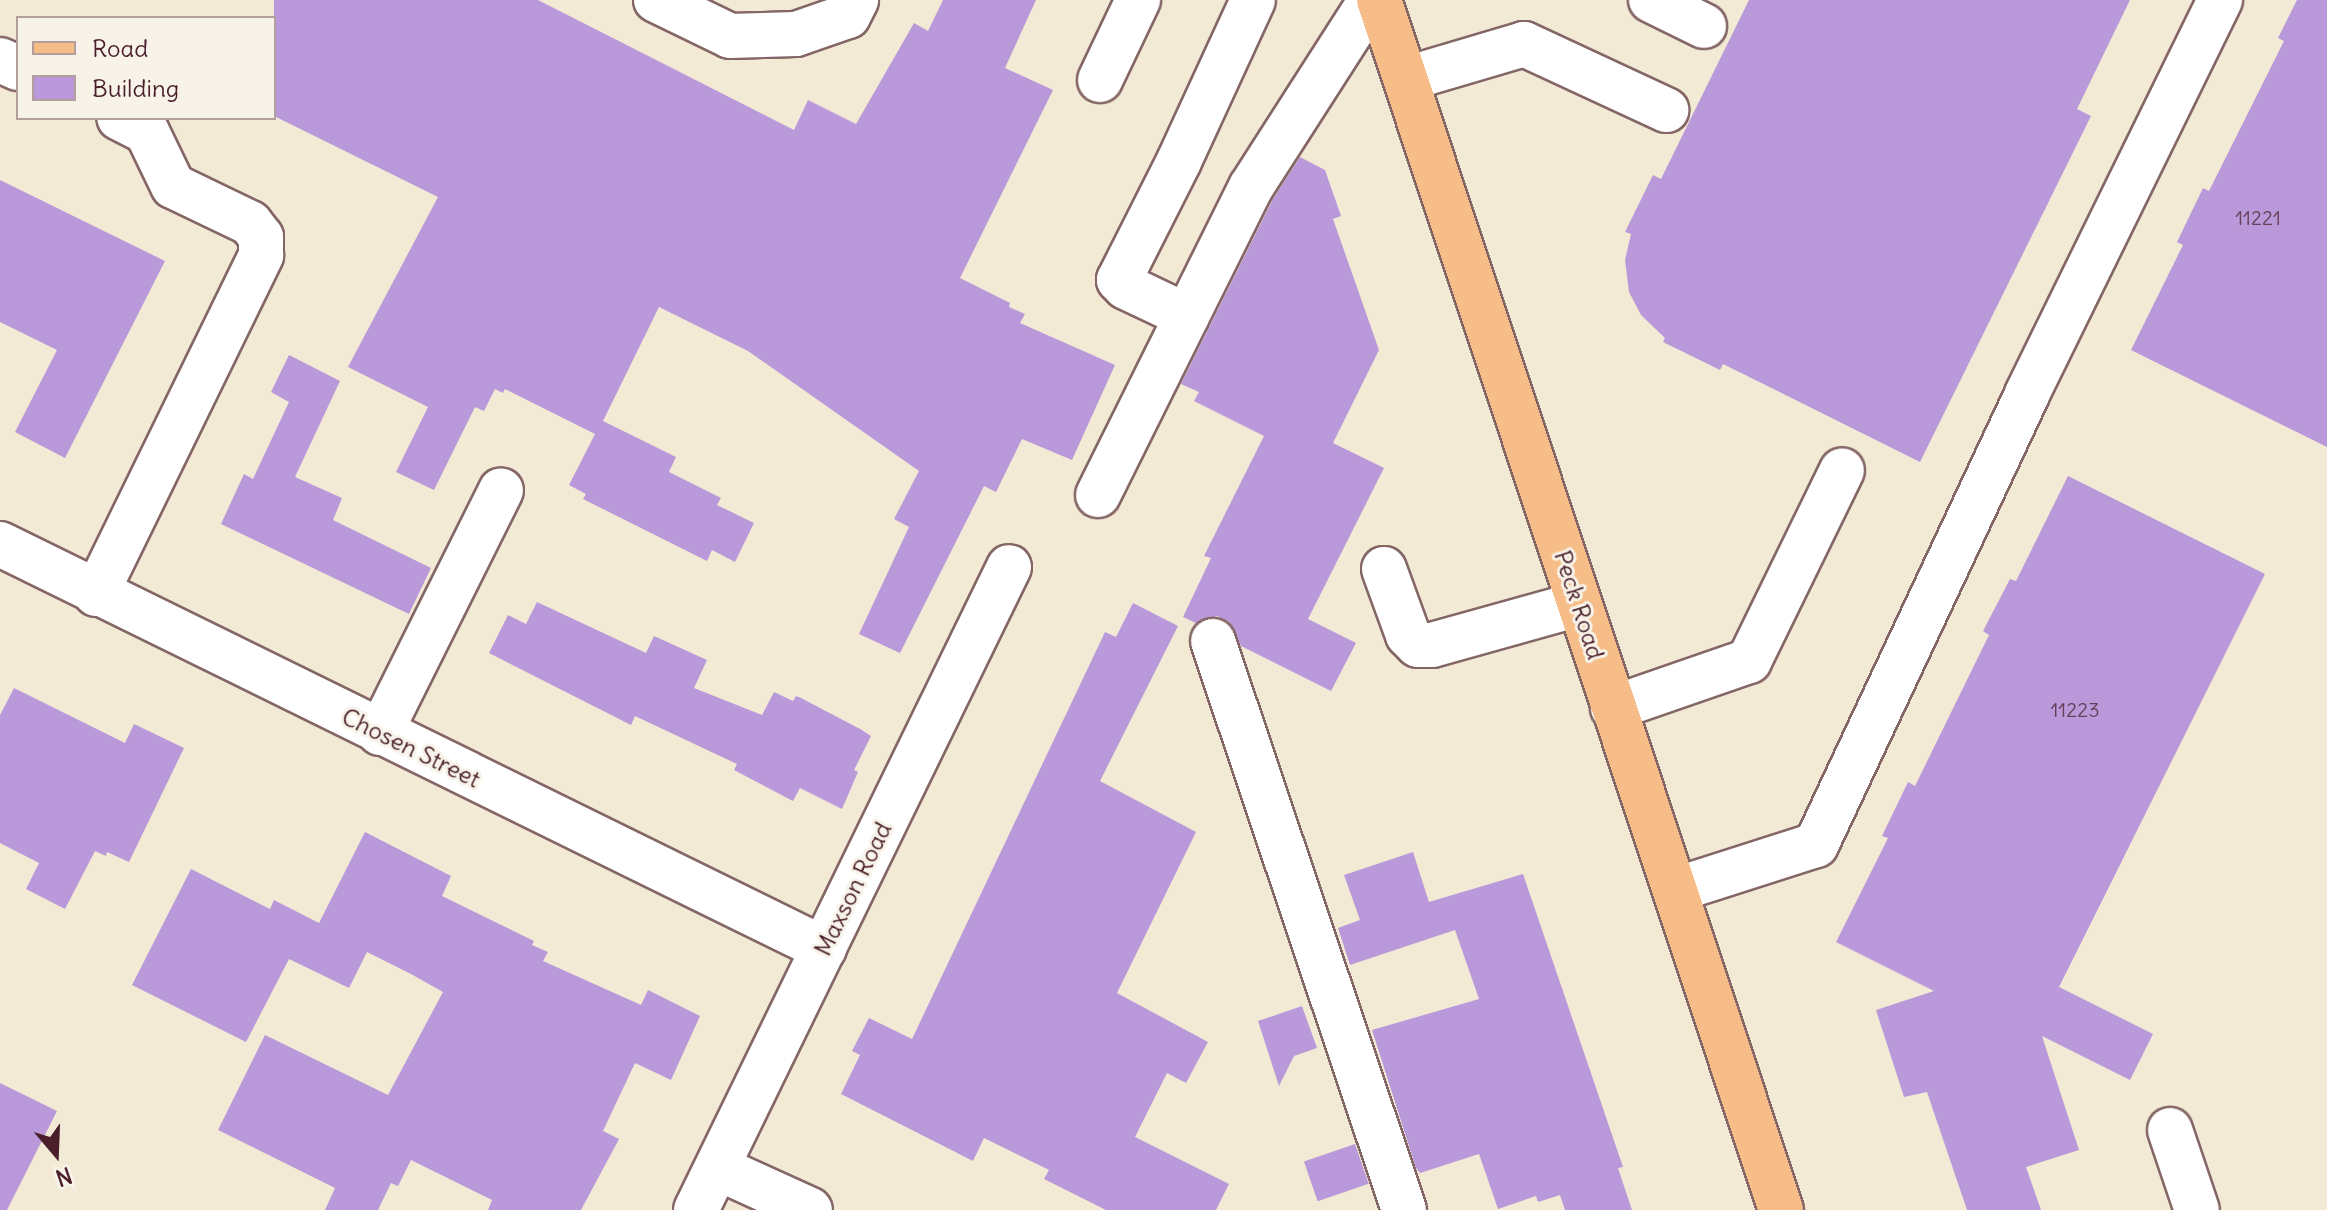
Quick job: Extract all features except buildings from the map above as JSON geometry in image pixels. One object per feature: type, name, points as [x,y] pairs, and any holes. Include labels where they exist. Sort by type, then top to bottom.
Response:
[{"type":"main road","name":"Peck Road","points":[[1379,0],[1781,1210]]},
{"type":"street","points":[[656,0],[730,36],[796,34],[848,16],[856,0]]},
{"type":"street","points":[[1100,80],[1138,0]]},
{"type":"street","points":[[1187,316],[1126,287],[1119,280],[1179,161],[1253,0]]},
{"type":"street","points":[[1098,495],[1251,187],[1371,0]]},
{"type":"street","points":[[1651,0],[1704,26]]},
{"type":"street","points":[[1675,890],[1816,845],[2027,394],[2220,0]]},
{"type":"street","points":[[1406,79],[1524,44],[1666,110]]},
{"type":"street","points":[[96,594],[261,255],[261,237],[250,223],[173,186],[147,132],[123,120]]},
{"type":"street","points":[[1613,708],[1749,661],[1842,470]]},
{"type":"street","points":[[380,733],[501,490]]},
{"type":"street","name":"Chosen Street","points":[[0,544],[96,594],[824,949]]},
{"type":"street","name":"Maxson Road","points":[[696,1210],[1009,567]]},
{"type":"street","points":[[1384,569],[1408,635],[1418,645],[1432,645],[1579,604]]},
{"type":"street","points":[[1213,641],[1404,1210]]},
{"type":"street","points":[[2170,1130],[2197,1210]]},
{"type":"street","points":[[718,1168],[810,1210]]}]
